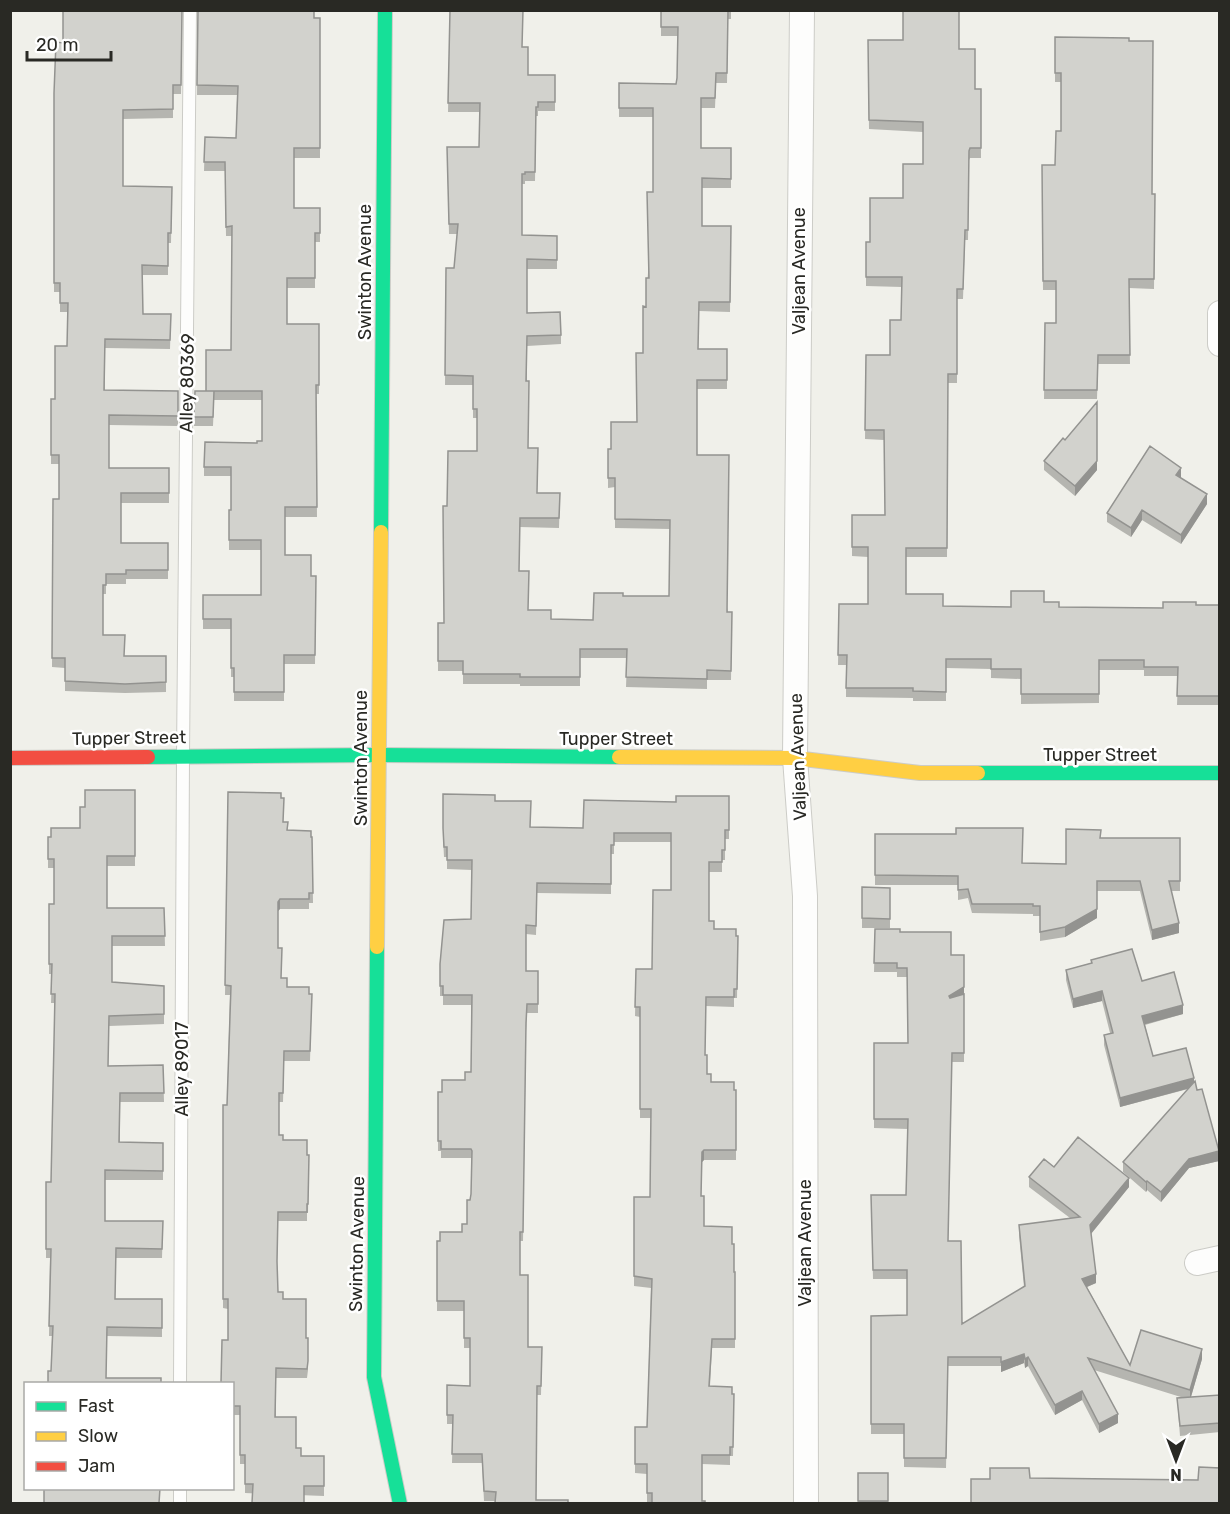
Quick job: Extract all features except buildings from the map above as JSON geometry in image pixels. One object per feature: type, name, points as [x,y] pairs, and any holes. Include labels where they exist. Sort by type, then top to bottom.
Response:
[{"type":"street","name":"Swinton Avenue","points":[[385,10],[374,1377],[400,1503]]},
{"type":"street","name":"Valjean Avenue","points":[[802,10],[795,758],[806,896],[806,1503]]},
{"type":"street","points":[[1220,313],[1220,344]]},
{"type":"street","name":"Tupper Street","points":[[10,758],[183,755],[795,758],[920,773],[1220,773]]},
{"type":"lane","name":"Alley 80369","points":[[183,755],[190,10]]},
{"type":"lane","name":"Alley 89017","points":[[180,1382],[183,755]]},
{"type":"traffic: fast","points":[[381,532],[385,10]]},
{"type":"traffic: fast","points":[[148,757],[379,755],[619,757]]},
{"type":"traffic: fast","points":[[978,773],[1220,773]]},
{"type":"traffic: fast","points":[[377,947],[374,1377],[400,1504]]},
{"type":"traffic: slow","points":[[377,947],[381,532]]},
{"type":"traffic: slow","points":[[619,757],[795,758],[920,773],[978,773]]},
{"type":"traffic: jam","points":[[10,758],[148,757]]}]
